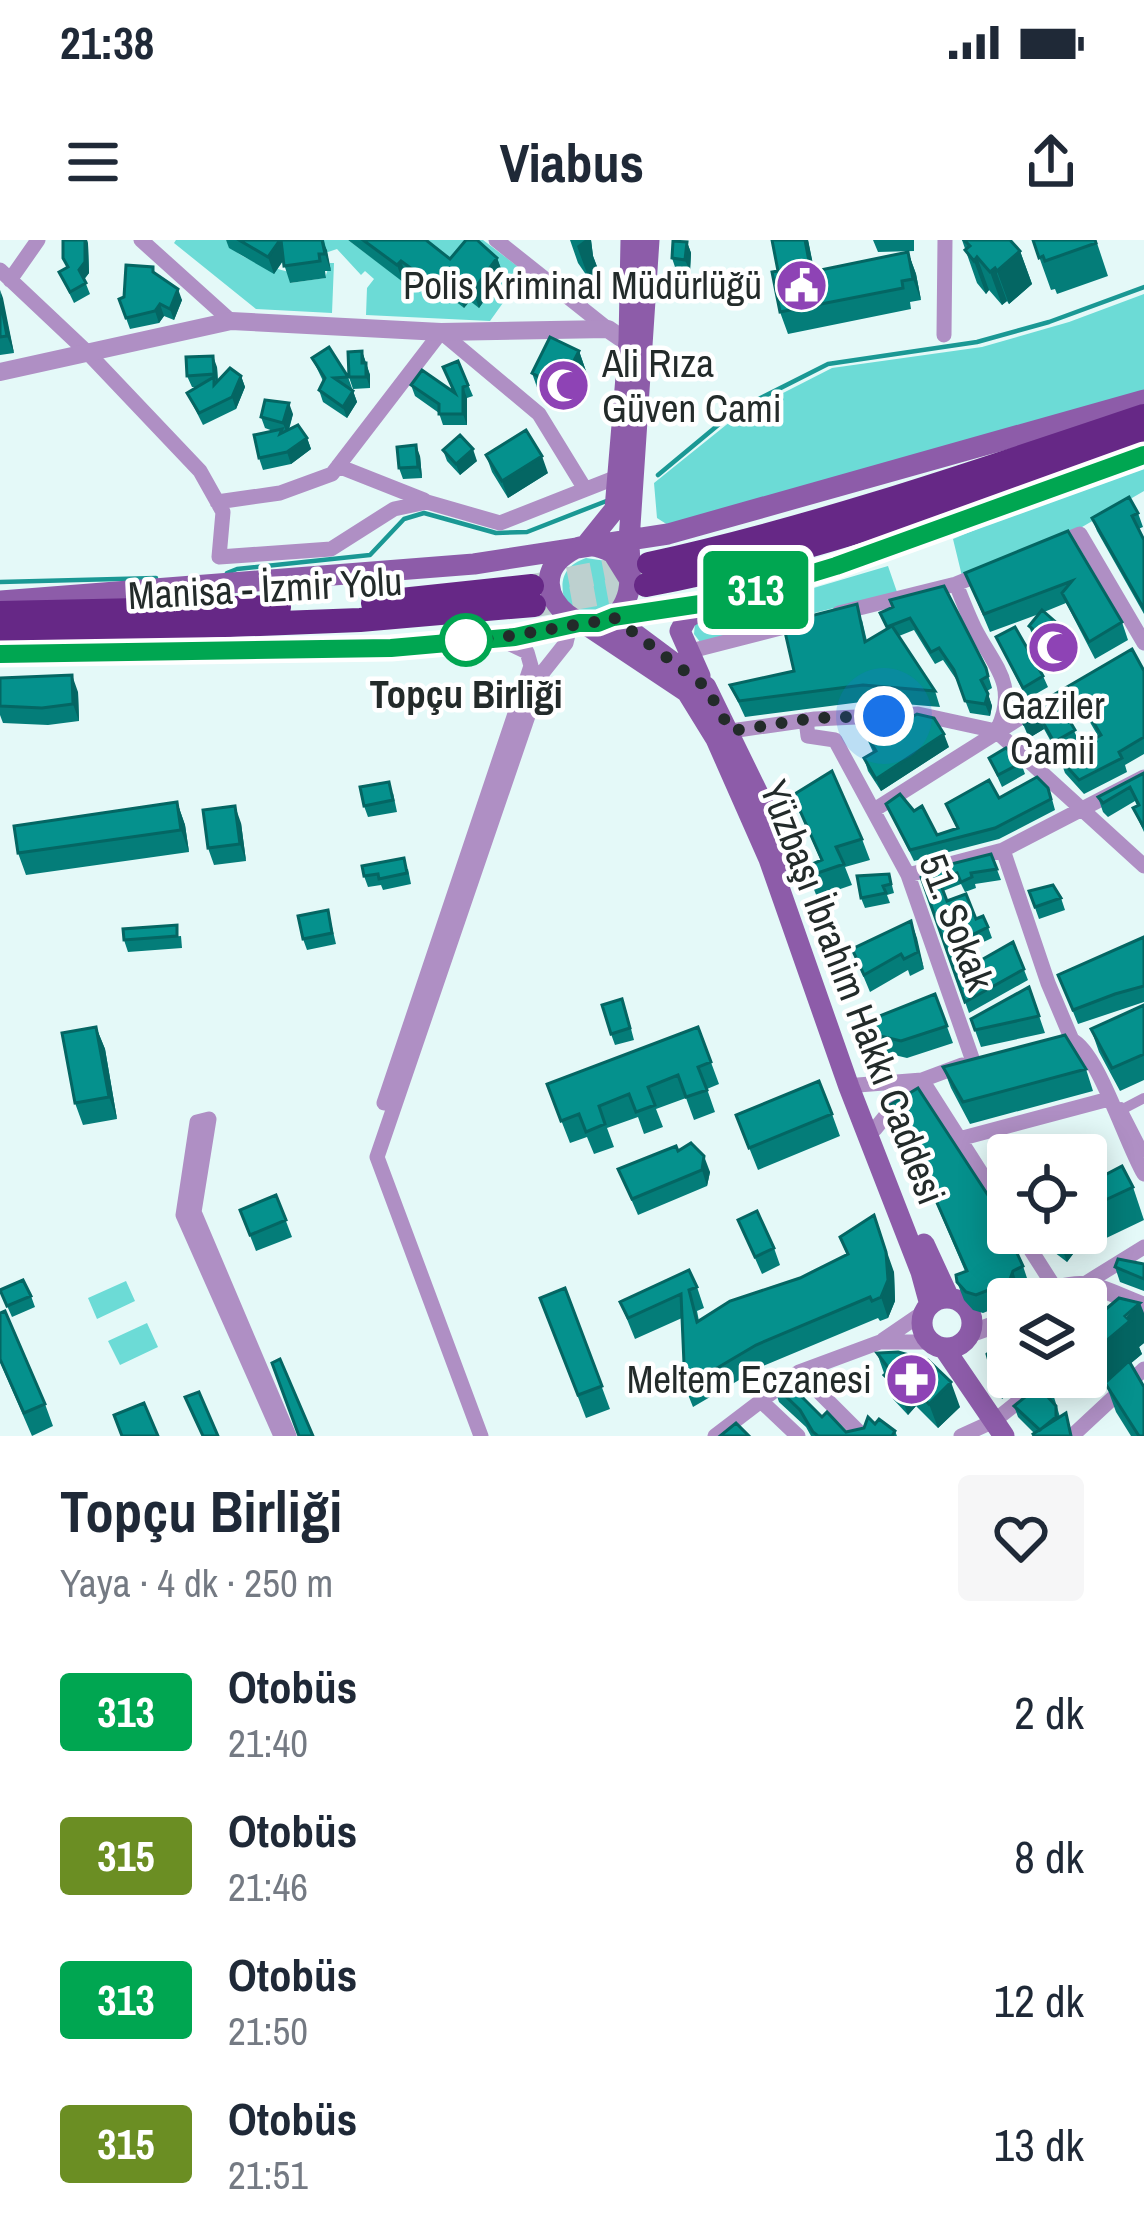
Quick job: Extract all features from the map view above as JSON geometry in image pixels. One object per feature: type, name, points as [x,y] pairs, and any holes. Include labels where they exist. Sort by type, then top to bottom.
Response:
[{"type":"highway","points":[[641,575],[848,514],[1144,416]]},
{"type":"highway","points":[[641,575],[764,558],[908,517],[1144,434]]},
{"type":"highway","name":"Manisa - İzmir Yolu","points":[[0,614],[533,596],[360,620],[0,634]]},
{"type":"main road","points":[[613,617],[641,575],[629,541],[636,348],[631,240]]},
{"type":"main road","points":[[578,624],[555,602],[551,577],[563,556],[586,545],[615,509],[649,240]]},
{"type":"main road","points":[[0,602],[387,573],[629,541],[752,513],[1144,400]]},
{"type":"main road","points":[[0,655],[391,648],[500,638],[720,601],[836,566],[1144,455]]},
{"type":"main road","points":[[586,545],[613,553],[641,575]]},
{"type":"main road","points":[[706,687],[680,631],[682,623],[720,601]]},
{"type":"main road","name":"Yüzbaşı İbrahim Hakkı Caddesi","points":[[613,617],[706,687],[731,731],[767,812],[934,1305],[922,1329],[994,1420]]},
{"type":"main road","name":"Yüzbaşı İbrahim Hakkı Caddesi","points":[[578,624],[687,692],[716,739],[769,860],[849,1087],[934,1305]]},
{"type":"main road","name":"Yüzbaşı İbrahim Hakkı Caddesi","points":[[934,1305],[962,1304],[994,1420]]},
{"type":"main road","points":[[937,1345],[959,1345],[970,1331]]},
{"type":"street","points":[[38,240],[5,275],[87,352],[200,471],[223,512],[219,557],[331,549],[394,508],[428,502]]},
{"type":"street","points":[[141,240],[231,321]]},
{"type":"street","points":[[496,240],[636,348]]},
{"type":"street","points":[[944,335],[946,240]]},
{"type":"street","points":[[0,372],[231,321],[441,332],[608,329]]},
{"type":"street","points":[[217,502],[280,493],[332,474],[441,332]]},
{"type":"street","points":[[441,332],[538,414],[585,489]]},
{"type":"street","points":[[338,466],[428,502],[500,523],[617,477]]},
{"type":"street","points":[[1039,550],[1080,534],[1144,644],[1126,656]]},
{"type":"street","points":[[687,652],[956,584],[998,567]]},
{"type":"street","points":[[956,584],[977,633],[997,659],[1007,707],[996,731]]},
{"type":"street","points":[[477,1436],[376,1157],[543,672],[578,624]]},
{"type":"street","points":[[477,1436],[373,1169],[370,1150],[403,1039],[531,666],[527,652],[500,638]]},
{"type":"street","points":[[874,810],[1052,699]]},
{"type":"street","points":[[731,731],[806,720],[918,714],[996,731],[1144,866]]},
{"type":"street","name":"51. Sokak","points":[[806,720],[808,736],[835,740],[908,875],[970,1025],[973,1061]]},
{"type":"street","points":[[908,875],[1003,850],[1144,777]]},
{"type":"street","points":[[1003,850],[1048,983],[1144,1152]]},
{"type":"street","points":[[1029,993],[1067,975]]},
{"type":"street","points":[[1052,1044],[1079,1037]]},
{"type":"street","points":[[1105,1039],[1085,1047],[1116,1104],[1144,1174]]},
{"type":"street","points":[[858,1085],[918,1080],[994,1058]]},
{"type":"street","points":[[874,1129],[918,1080]]},
{"type":"street","points":[[918,1080],[987,1182]]},
{"type":"street","points":[[959,1138],[1144,1098]]},
{"type":"street","points":[[209,1119],[194,1212],[285,1436],[183,1216],[197,1123],[209,1119]]},
{"type":"street","points":[[1093,1278],[1144,1247]]},
{"type":"street","points":[[1107,1292],[1142,1306]]},
{"type":"street","points":[[715,1436],[799,1372],[880,1342],[934,1305]]},
{"type":"street","points":[[1122,1319],[1142,1306]]},
{"type":"street","points":[[970,1331],[987,1321]]},
{"type":"street","points":[[970,1331],[987,1326]]},
{"type":"street","points":[[880,1342],[937,1345]]},
{"type":"street","points":[[1072,1436],[1144,1369]]},
{"type":"street","points":[[799,1372],[863,1436]]},
{"type":"street","points":[[961,1436],[994,1420],[1022,1398]]},
{"type":"street","points":[[762,1402],[798,1436]]},
{"type":"shaded area","points":[[176,240],[226,240],[245,257],[289,272],[290,283],[325,278],[334,263],[332,313],[256,309]]},
{"type":"shaded area","points":[[274,240],[348,240],[403,281],[407,278],[437,300],[443,292],[464,308],[470,301],[479,307],[502,277],[502,270],[480,252],[456,276],[414,240],[483,240],[525,272],[490,321],[366,315],[367,288],[374,279],[365,271],[361,275],[337,249],[328,252]]},
{"type":"shaded area","points":[[1144,294],[1144,393],[668,525],[657,518],[654,483],[736,417],[832,368],[982,347]]},
{"type":"shaded area","points":[[1144,460],[1144,491],[1070,534],[962,576],[953,539]]},
{"type":"shaded area","points":[[586,558],[606,561],[623,587],[601,619],[566,606],[564,598],[567,571]]},
{"type":"shaded area","points":[[888,566],[897,592],[700,642],[694,634],[695,623]]},
{"type":"shaded area","points":[[126,1281],[135,1301],[97,1319],[88,1298]]},
{"type":"shaded area","points":[[147,1323],[158,1347],[120,1365],[108,1341]]},
{"type":"building","points":[[63,240],[85,240],[85,262],[79,270],[86,283],[70,292],[59,272],[68,267]]},
{"type":"building","points":[[239,240],[280,240],[268,257]]},
{"type":"building","points":[[281,240],[322,240],[325,254],[319,254],[320,261],[284,266]]},
{"type":"building","points":[[363,240],[426,240],[450,259],[466,240],[477,240],[497,258],[473,291],[464,284],[458,291],[437,276],[431,283],[401,261],[397,265]]},
{"type":"building","points":[[772,240],[805,240],[811,272],[908,252],[913,279],[902,281],[903,288],[780,312]]},
{"type":"building","points":[[964,240],[1010,240],[1020,251],[990,272],[965,250],[970,246]]},
{"type":"building","points":[[1033,240],[1096,243],[1045,261],[1039,258]]},
{"type":"building","points":[[673,241],[687,242],[685,260],[672,258]]},
{"type":"building","points":[[126,265],[153,267],[153,272],[178,289],[170,309],[160,304],[155,311],[126,318],[119,299],[124,297]]},
{"type":"building","points":[[0,298],[7,336],[0,337]]},
{"type":"building","points":[[550,337],[579,351],[560,388],[532,373]]},
{"type":"building","points":[[329,347],[348,377],[334,378],[353,391],[343,407],[319,390],[325,378],[312,358]]},
{"type":"building","points":[[362,351],[366,377],[349,377],[348,352]]},
{"type":"building","points":[[213,356],[214,374],[187,376],[186,357]]},
{"type":"building","points":[[458,361],[468,385],[463,387],[463,414],[439,414],[439,404],[411,385],[422,370],[455,393],[443,367]]},
{"type":"building","points":[[230,368],[241,376],[232,397],[199,413],[187,393],[214,377],[214,385]]},
{"type":"building","points":[[265,400],[289,403],[283,423],[261,417]]},
{"type":"building","points":[[298,425],[307,438],[287,452],[259,458],[254,435],[282,429],[280,434]]},
{"type":"building","points":[[526,430],[542,456],[502,481],[486,455]]},
{"type":"building","points":[[460,435],[473,449],[456,464],[443,450]]},
{"type":"building","points":[[416,445],[418,467],[399,468],[397,447]]},
{"type":"building","points":[[1129,497],[1144,540],[1144,609],[1092,518]]},
{"type":"building","points":[[1068,531],[1122,622],[1089,642],[1062,593],[1072,581],[984,614],[965,573]]},
{"type":"building","points":[[944,586],[986,668],[988,676],[981,680],[988,694],[985,704],[965,701],[954,670],[939,648],[931,652],[910,618],[887,627],[880,613],[893,607],[890,600]]},
{"type":"building","points":[[857,604],[865,642],[892,626],[935,691],[863,685],[739,701],[730,685],[794,671],[783,623]]},
{"type":"building","points":[[1042,610],[1060,626],[1047,641],[1029,626]]},
{"type":"building","points":[[1015,627],[1043,676],[1023,688],[996,637]]},
{"type":"building","points":[[1132,649],[1144,671],[1144,737],[1119,752],[1122,758],[1079,780],[1060,759],[1101,735],[1079,698],[1062,708],[1075,730],[1054,742],[1039,715],[1024,724],[1019,715]]},
{"type":"building","points":[[72,675],[73,704],[0,706],[0,678]]},
{"type":"building","points":[[890,714],[896,726],[917,714],[934,718],[944,734],[876,779],[864,758],[876,751],[861,726]]},
{"type":"building","points":[[1006,748],[1021,763],[998,775],[989,758]]},
{"type":"building","points":[[832,771],[862,839],[836,847],[844,864],[809,876],[805,867],[822,860],[793,795]]},
{"type":"building","points":[[1144,773],[1143,826],[1133,808],[1139,805],[1130,787],[1103,803],[1098,797]]},
{"type":"building","points":[[1037,777],[1051,799],[995,828],[910,850],[886,804],[900,794],[914,811],[922,806],[937,835],[958,828],[946,804],[989,780],[999,798]]},
{"type":"building","points":[[389,782],[393,800],[364,806],[360,787]]},
{"type":"building","points":[[177,802],[181,830],[18,853],[14,826]]},
{"type":"building","points":[[235,806],[240,844],[208,848],[203,810]]},
{"type":"building","points":[[991,854],[997,869],[971,873],[972,877],[961,882],[957,873],[939,880],[947,901],[966,894],[976,919],[983,916],[988,927],[964,939],[976,963],[1013,942],[1024,969],[965,1002],[921,877],[927,870]]},
{"type":"building","points":[[404,858],[407,873],[379,879],[378,874],[364,876],[362,866]]},
{"type":"building","points":[[889,874],[891,884],[883,886],[886,893],[861,898],[857,876]]},
{"type":"building","points":[[1053,885],[1061,898],[1035,907],[1029,891]]},
{"type":"building","points":[[328,910],[332,933],[303,939],[298,916]]},
{"type":"building","points":[[911,921],[918,952],[904,959],[901,954],[864,975],[852,949]]},
{"type":"building","points":[[177,925],[177,936],[124,940],[123,929]]},
{"type":"building","points":[[1144,937],[1144,986],[1073,1010],[1058,975]]},
{"type":"building","points":[[1029,987],[1039,1016],[975,1030],[971,1019]]},
{"type":"building","points":[[935,994],[947,1026],[901,1041],[880,1036],[872,1019]]},
{"type":"building","points":[[622,999],[630,1028],[611,1034],[602,1005]]},
{"type":"building","points":[[1144,1005],[1144,1054],[1112,1068],[1091,1029]]},
{"type":"building","points":[[96,1027],[109,1097],[75,1103],[62,1033]]},
{"type":"building","points":[[698,1027],[711,1062],[698,1067],[707,1090],[686,1097],[678,1075],[648,1087],[655,1105],[636,1112],[629,1094],[599,1106],[605,1124],[586,1132],[579,1114],[561,1121],[547,1084]]},
{"type":"building","points":[[1065,1035],[1086,1069],[963,1102],[943,1067]]},
{"type":"building","points":[[819,1081],[832,1114],[749,1148],[736,1115]]},
{"type":"building","points":[[918,1088],[987,1194],[987,1254],[1017,1254],[1023,1266],[1010,1278],[987,1278],[987,1291],[976,1295],[957,1282],[956,1275],[967,1271],[888,1106]]},
{"type":"building","points":[[691,1143],[704,1156],[702,1170],[632,1199],[618,1169]]},
{"type":"building","points":[[1122,1166],[1133,1187],[1107,1199],[1107,1174]]},
{"type":"building","points":[[276,1195],[286,1220],[250,1235],[240,1210]]},
{"type":"building","points":[[757,1211],[774,1248],[755,1257],[738,1220]]},
{"type":"building","points":[[874,1215],[886,1252],[888,1280],[881,1297],[872,1301],[870,1297],[756,1345],[685,1387],[681,1294],[628,1318],[620,1302],[689,1270],[697,1287],[689,1290],[697,1322],[730,1301],[800,1278],[848,1254],[840,1237]]},
{"type":"building","points":[[1118,1259],[1144,1264],[1144,1279],[1115,1267]]},
{"type":"building","points":[[23,1280],[31,1296],[7,1306],[0,1290]]},
{"type":"building","points":[[565,1288],[602,1386],[578,1395],[540,1298]]},
{"type":"building","points":[[1119,1298],[1140,1303],[1125,1316],[1130,1321],[1107,1340],[1107,1308]]},
{"type":"building","points":[[5,1311],[45,1404],[24,1413],[0,1359],[0,1313]]},
{"type":"building","points":[[898,1352],[928,1360],[951,1382],[929,1404],[907,1381],[899,1390],[884,1375],[890,1370],[877,1353]]},
{"type":"building","points":[[280,1359],[313,1436],[299,1436],[272,1363]]},
{"type":"building","points":[[1129,1361],[1144,1387],[1144,1436],[1139,1436],[1107,1381]]},
{"type":"building","points":[[782,1377],[822,1417],[827,1412],[846,1432],[864,1428],[868,1417],[895,1431],[892,1436],[818,1436],[773,1384]]},
{"type":"building","points":[[199,1392],[218,1436],[203,1436],[185,1397]]},
{"type":"building","points":[[1024,1398],[1049,1398],[1056,1406],[1056,1417],[1040,1430],[1014,1406]]},
{"type":"building","points":[[144,1403],[158,1436],[122,1436],[114,1415]]},
{"type":"building","points":[[1066,1413],[1071,1436],[1034,1436],[1033,1434]]},
{"type":"building","points":[[736,1423],[749,1436],[720,1436]]},
{"type":"waterway","points":[[658,475],[735,411],[828,364],[977,342],[1144,287]]},
{"type":"waterway","points":[[227,573],[370,555],[404,519],[424,513],[496,533],[527,532],[609,500]]},
{"type":"waterway","points":[[0,582],[156,578]]},
{"type":"tunnel","points":[[533,586],[641,565]]},
{"type":"tunnel","points":[[536,605],[646,585]]},
{"type":"bus line","name":"313","points":[[0,654],[391,648],[515,637],[598,623],[720,601],[836,566],[1144,455]]},
{"type":"place","name":"Polis Kriminal Müdürlüğü","points":[[801,285]]},
{"type":"place","name":"Ali Rıza Güven Cami","points":[[563,385]]},
{"type":"place","name":"Topçu Birliği","points":[[466,640]]},
{"type":"place","name":"Gaziler Camii","points":[[1053,648]]},
{"type":"place","name":"Meltem Eczanesi","points":[[911,1379]]},
{"type":"route","points":[[466,640],[515,637],[613,617],[706,687],[731,731],[814,718],[884,716]]}]
